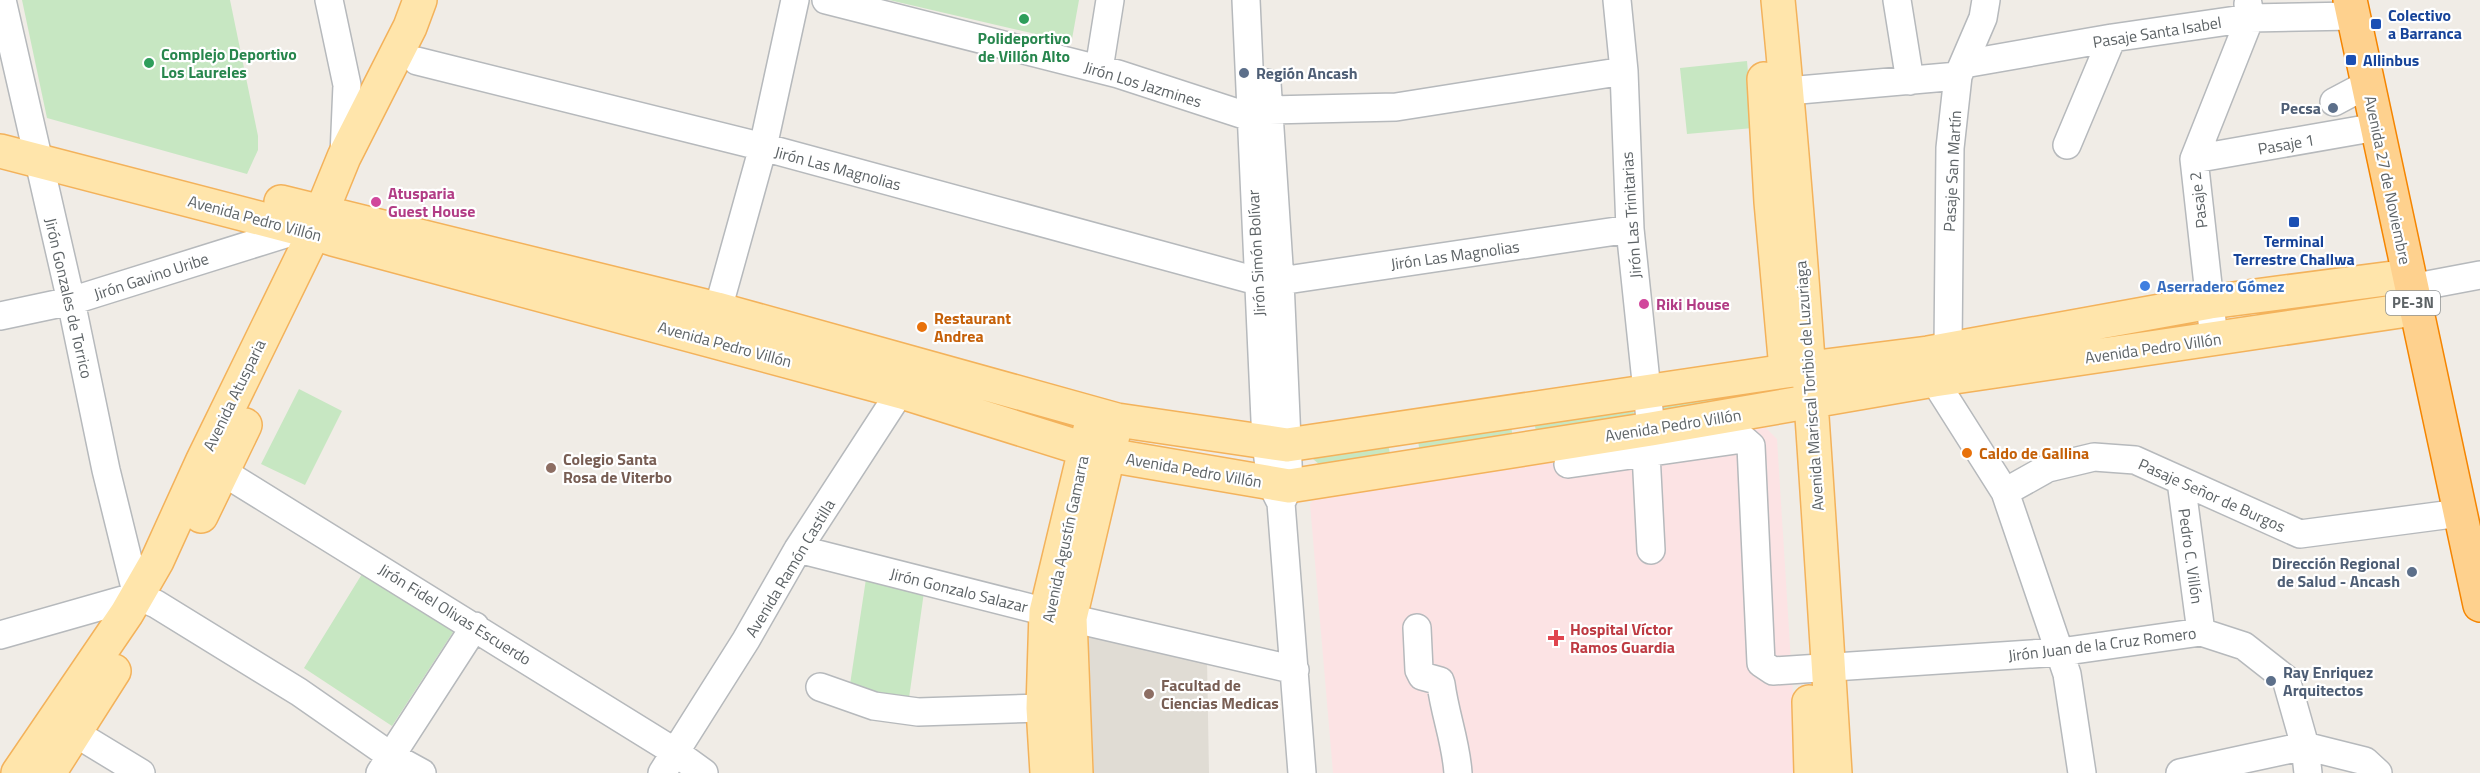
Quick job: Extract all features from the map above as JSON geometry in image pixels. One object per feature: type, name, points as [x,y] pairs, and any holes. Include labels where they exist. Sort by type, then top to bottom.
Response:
[{"type":"highway","name":"Avenida 27 de Noviembre","points":[[2351,8],[2480,605]]},
{"type":"main road","name":"Avenida Atusparia","points":[[322,226],[344,157],[410,27],[420,0]]},
{"type":"main road","name":"Avenida Atusparia","points":[[18,773],[64,727],[146,600],[212,467],[322,226],[417,61],[441,0]]},
{"type":"main road","name":"Avenida Mariscal Toribio de Luzuriaga","points":[[1757,0],[1776,92]]},
{"type":"main road","name":"Avenida Mariscal Toribio de Luzuriaga","points":[[1778,0],[1776,92],[1818,669],[1835,773]]},
{"type":"main road","name":"Avenida Pedro Villón","points":[[0,132],[35,151],[714,325],[910,378],[1106,417],[1276,444],[1397,429],[1797,370],[2214,339],[2411,291]]},
{"type":"main road","name":"Avenida Pedro Villón","points":[[0,151],[35,151]]},
{"type":"main road","name":"Avenida Pedro Villón","points":[[910,378],[1096,452],[1280,491],[1525,449],[1648,441],[1800,404],[1936,360],[2210,302],[2411,291]]},
{"type":"main road","points":[[1519,411],[1525,449]]},
{"type":"main road","name":"Avenida Agustín Gamarra","points":[[1047,773],[1042,708],[1058,615],[1106,417]]},
{"type":"main road","points":[[1397,429],[1404,468]]},
{"type":"main road","name":"Avenida Agustín Gamarra","points":[[1058,615],[1076,773]]},
{"type":"main road","name":"Avenida Mariscal Toribio de Luzuriaga","points":[[1811,773],[1818,669]]},
{"type":"main road","name":"Avenida Atusparia","points":[[49,773],[64,727]]},
{"type":"street","name":"Jirón Gonzales de Torrico","points":[[2,0],[71,302],[106,470],[146,600]]},
{"type":"street","points":[[329,0],[347,85],[344,157]]},
{"type":"street","points":[[714,325],[763,147],[795,0]]},
{"type":"street","name":"Jirón Los Jazmines","points":[[826,0],[1099,69],[1259,113],[1396,107],[1624,71]]},
{"type":"street","points":[[1099,69],[1110,0]]},
{"type":"street","name":"Jirón Simón Bolívar","points":[[1246,0],[1259,113],[1276,444],[1302,773]]},
{"type":"street","name":"Jirón Simón Bolívar","points":[[1259,113],[1263,0]]},
{"type":"street","name":"Jirón Las Trinitarias","points":[[1617,0],[1624,71],[1630,229],[1647,392],[1651,550]]},
{"type":"street","points":[[1898,0],[1910,81]]},
{"type":"street","name":"Pasaje San Martín","points":[[1936,360],[1950,148],[1961,70],[1983,18],[1986,0]]},
{"type":"street","name":"Pasaje Santa Isabel","points":[[1776,92],[1910,81],[2249,9],[2351,8]]},
{"type":"street","name":"Pasaje 2","points":[[2214,339],[2194,159],[2249,9]]},
{"type":"street","points":[[2067,145],[2112,38]]},
{"type":"street","name":"Jirón Las Magnolias","points":[[417,61],[763,147],[1269,281],[1630,229]]},
{"type":"street","points":[[2329,119],[2368,84]]},
{"type":"street","name":"Pasaje 1","points":[[2194,159],[2329,119],[2377,127]]},
{"type":"street","name":"Jirón Gavino Uribe","points":[[0,316],[71,302],[322,226]]},
{"type":"street","points":[[2411,291],[2480,275]]},
{"type":"street","points":[[1936,360],[2006,492],[2067,674],[2082,773]]},
{"type":"street","name":"Avenida Ramón Castilla","points":[[669,762],[746,640],[798,549],[910,378]]},
{"type":"street","name":"Jirón Juan de la Cruz Romero","points":[[1648,441],[1743,439],[1751,446],[1761,663],[1773,671],[2060,652],[2201,632],[2244,646],[2286,679],[2305,746],[2308,773]]},
{"type":"street","points":[[1568,464],[1648,441]]},
{"type":"street","name":"Pasaje Señor de Burgos","points":[[2006,492],[2048,468],[2094,457],[2135,460],[2300,534],[2460,513]]},
{"type":"street","name":"Jirón Fidel Olivas Escuerdo","points":[[212,467],[475,626],[669,762],[704,773]]},
{"type":"street","name":"Pedro C. Villón","points":[[2181,481],[2201,632]]},
{"type":"street","name":"Jirón Gonzalo Salazar","points":[[798,549],[1058,615],[1295,670]]},
{"type":"street","points":[[0,635],[146,600],[299,692],[385,764],[422,773]]},
{"type":"street","points":[[385,764],[475,626]]},
{"type":"street","points":[[1417,628],[1419,670],[1422,675],[1440,681],[1442,684],[1445,711],[1456,746],[1458,773]]},
{"type":"street","points":[[820,687],[874,706],[918,712],[1042,708]]},
{"type":"street","points":[[64,727],[141,773]]},
{"type":"street","points":[[2180,773],[2305,746],[2365,761],[2378,773]]},
{"type":"shaded area","name":"Hospital Víctor Ramos Guardia","points":[[1764,426],[1777,439],[1798,773],[1333,773],[1310,504],[1314,499]]},
{"type":"shaded area","name":"Facultad de Ciencias Medicas","points":[[1088,631],[1207,659],[1209,773],[1094,773]]},
{"type":"green space","points":[[22,0],[230,0],[258,136],[258,150],[247,174],[47,118]]},
{"type":"green space","name":"Polideportivo de Villón Alto","points":[[889,0],[1079,0],[1072,39],[1066,41]]},
{"type":"green space","points":[[1747,61],[1753,128],[1687,134],[1680,68]]},
{"type":"green space","points":[[1768,382],[1770,396],[1664,414],[1661,399]]},
{"type":"green space","points":[[299,389],[342,411],[305,485],[261,464]]},
{"type":"green space","points":[[1633,401],[1634,418],[1536,432],[1533,414]]},
{"type":"green space","points":[[1510,420],[1513,438],[1420,453],[1417,435]]},
{"type":"green space","points":[[1387,438],[1390,454],[1320,465],[1313,459],[1312,452]]},
{"type":"green space","points":[[362,574],[455,629],[392,726],[304,668]]},
{"type":"green space","points":[[866,579],[924,592],[908,705],[849,691]]},
{"type":"place","name":"Polideportivo de Villón Alto","points":[[1024,19]]},
{"type":"place","name":"Colectivo a Barranca","points":[[2376,24]]},
{"type":"place","name":"Allinbus","points":[[2351,60]]},
{"type":"place","name":"Complejo Deportivo Los Laureles","points":[[149,63]]},
{"type":"place","name":"Región Ancash","points":[[1244,73]]},
{"type":"place","name":"Pecsa","points":[[2333,108]]},
{"type":"place","name":"Atusparia Guest House","points":[[376,202]]},
{"type":"place","name":"Terminal Terrestre Challwa","points":[[2294,222]]},
{"type":"place","name":"Aserradero Gómez","points":[[2145,286]]},
{"type":"place","name":"Riki House","points":[[1644,304]]},
{"type":"place","name":"Restaurant Andrea","points":[[922,327]]},
{"type":"place","name":"Caldo de Gallina","points":[[1967,453]]},
{"type":"place","name":"Colegio Santa Rosa de Viterbo","points":[[551,468]]},
{"type":"place","name":"Dirección Regional de Salud - Ancash","points":[[2412,572]]},
{"type":"place","name":"Hospital Víctor Ramos Guardia","points":[[1556,638]]},
{"type":"place","name":"Ray Enriquez Arquitectos","points":[[2271,681]]},
{"type":"place","name":"Facultad de Ciencias Medicas","points":[[1149,694]]}]
